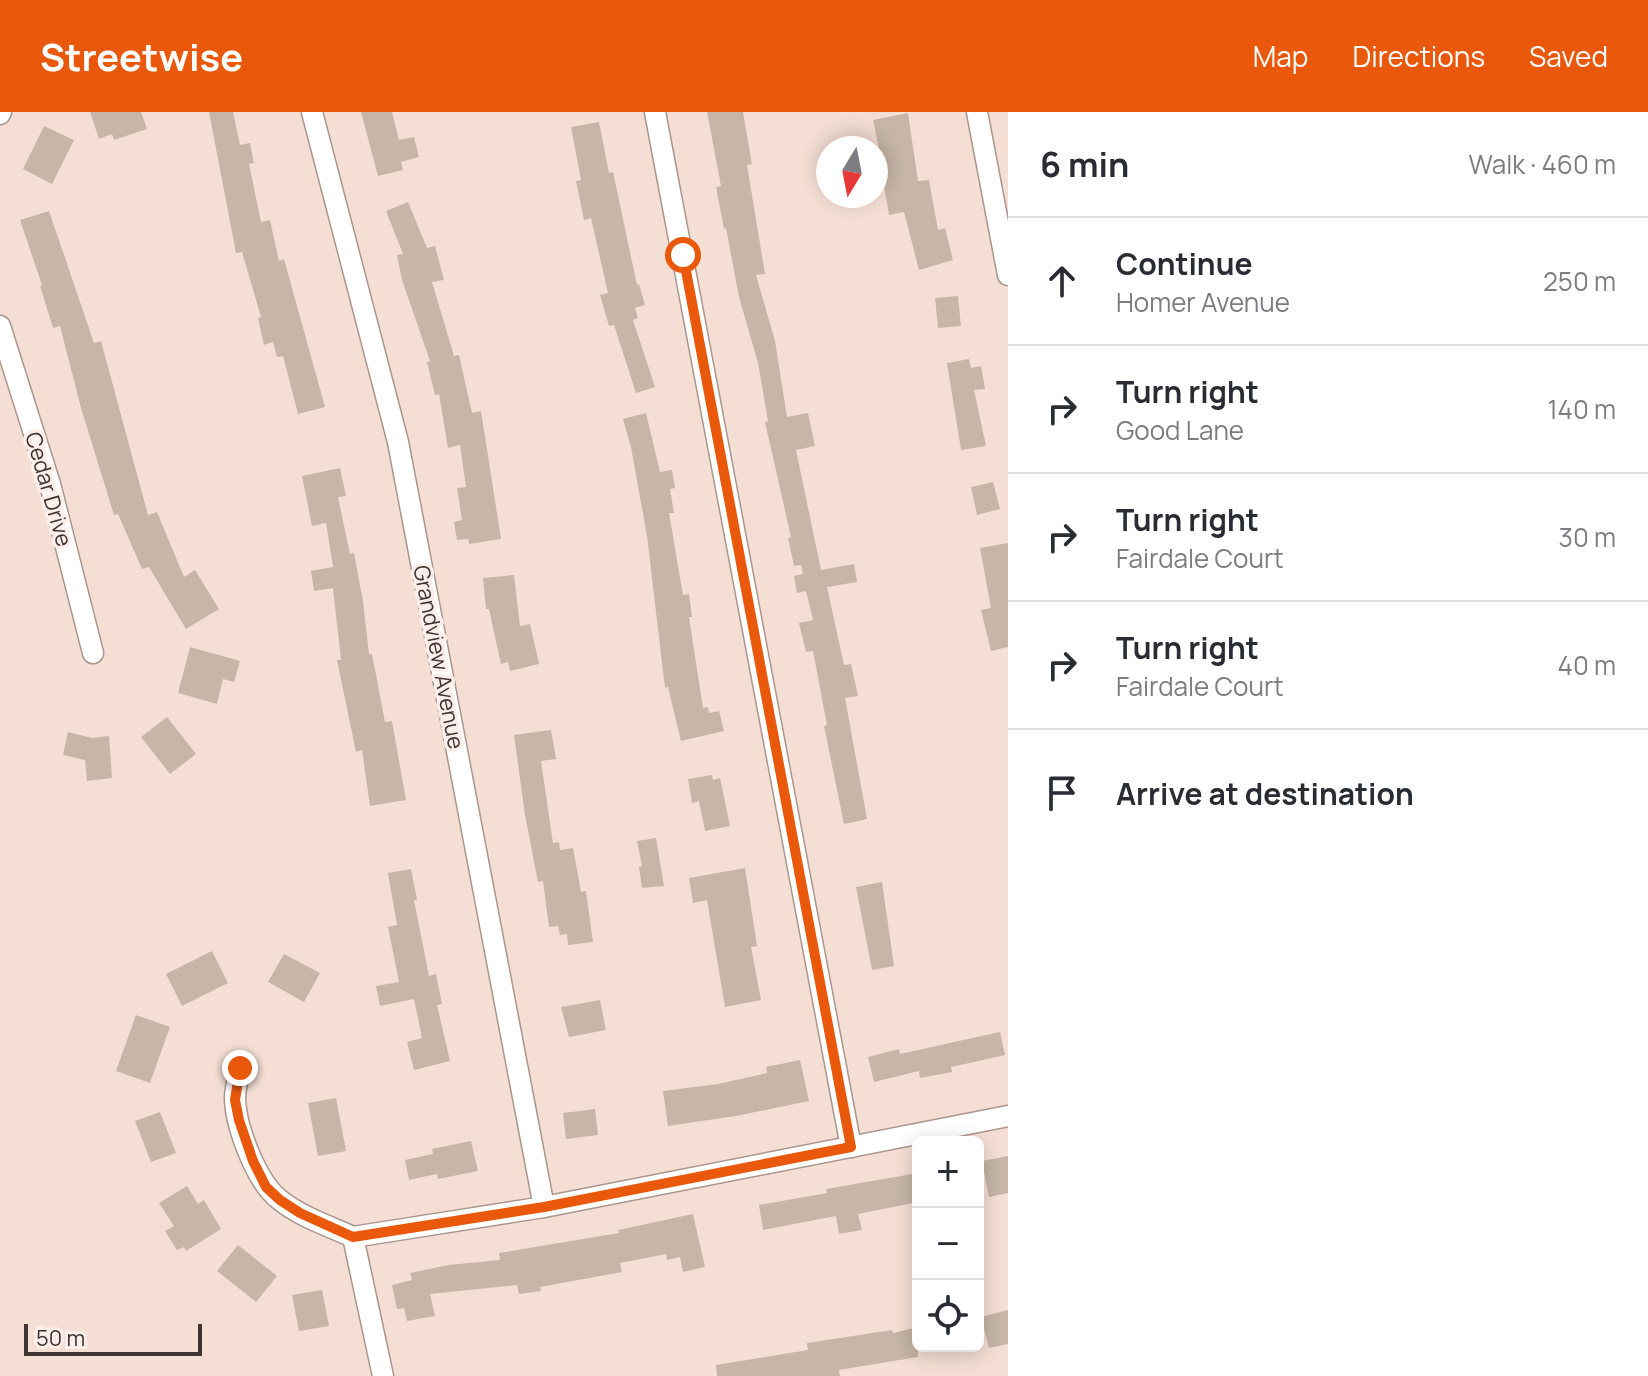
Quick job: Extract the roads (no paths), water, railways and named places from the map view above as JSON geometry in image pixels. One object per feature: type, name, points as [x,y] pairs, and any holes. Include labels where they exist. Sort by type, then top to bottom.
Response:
[{"type":"street","name":"Grandview Avenue","points":[[312,112],[398,442],[544,1207]]},
{"type":"street","points":[[655,112],[851,1147]]},
{"type":"street","points":[[977,112],[1008,275]]},
{"type":"street","name":"Cedar Drive","points":[[0,326],[50,484],[93,653]]},
{"type":"street","points":[[240,1068],[235,1100],[239,1120],[266,1187],[300,1213],[353,1237],[544,1207],[1008,1116]]},
{"type":"street","points":[[353,1237],[383,1376]]}]
